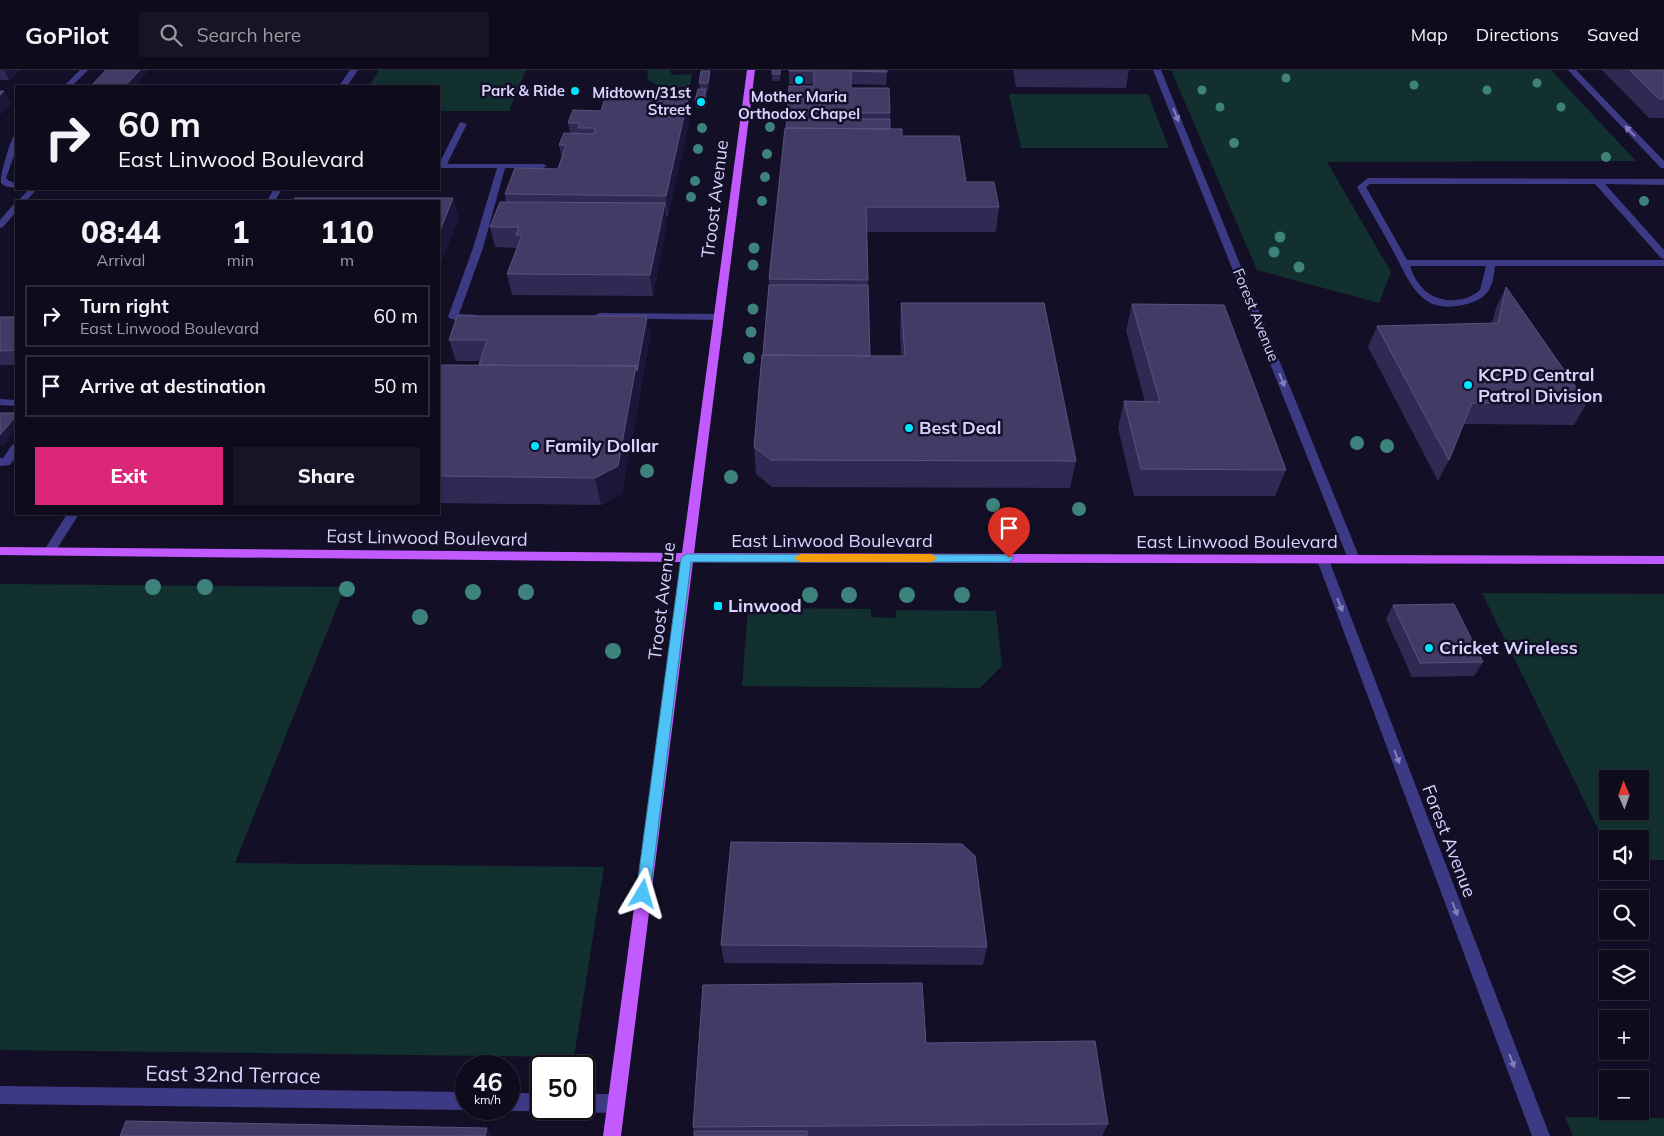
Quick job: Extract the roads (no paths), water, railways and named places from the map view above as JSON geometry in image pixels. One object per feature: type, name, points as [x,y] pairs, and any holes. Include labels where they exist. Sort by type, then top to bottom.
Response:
[{"type":"main road","name":"Troost Avenue","points":[[612,1136],[751,70]]},
{"type":"main road","name":"East Linwood Boulevard","points":[[0,551],[686,558],[1664,560]]},
{"type":"street","points":[[69,85],[84,70]]},
{"type":"street","points":[[344,85],[354,70]]},
{"type":"street","name":"Forest Avenue","points":[[1158,70],[1354,559]]},
{"type":"street","points":[[1572,70],[1664,166]]},
{"type":"street","points":[[464,124],[441,166],[543,166]]},
{"type":"street","points":[[15,142],[6,174],[2,178],[6,183],[15,185]]},
{"type":"street","points":[[483,317],[454,317],[478,248],[502,166]]},
{"type":"street","points":[[1490,263],[1488,285],[1481,297],[1460,304],[1443,303],[1423,295],[1410,280],[1404,263],[1361,187],[1368,181],[1664,182]]},
{"type":"street","points":[[1598,182],[1664,256]]},
{"type":"street","points":[[23,200],[32,190]]},
{"type":"street","points":[[0,224],[15,208]]},
{"type":"street","points":[[1404,263],[1664,264]]},
{"type":"street","points":[[591,316],[718,317]]},
{"type":"street","points":[[0,402],[15,403]]},
{"type":"street","points":[[0,462],[6,462],[15,449]]},
{"type":"street","points":[[49,552],[72,515]]},
{"type":"street","name":"Forest Avenue","points":[[1323,560],[1541,1136]]},
{"type":"street","name":"East 32nd Terrace","points":[[0,1095],[455,1101]]},
{"type":"street","points":[[595,1103],[616,1103]]},
{"type":"place","name":"Mother Maria Orthodox Chapel","points":[[799,80]]},
{"type":"place","name":"Park & Ride","points":[[575,91]]},
{"type":"place","name":"Midtown/31st Street","points":[[701,102]]},
{"type":"place","name":"KCPD Central Patrol Division","points":[[1468,385]]},
{"type":"place","name":"Best Deal","points":[[909,428]]},
{"type":"place","name":"Family Dollar","points":[[535,446]]},
{"type":"place","name":"Linwood","points":[[718,606]]},
{"type":"place","name":"Cricket Wireless","points":[[1429,648]]}]
